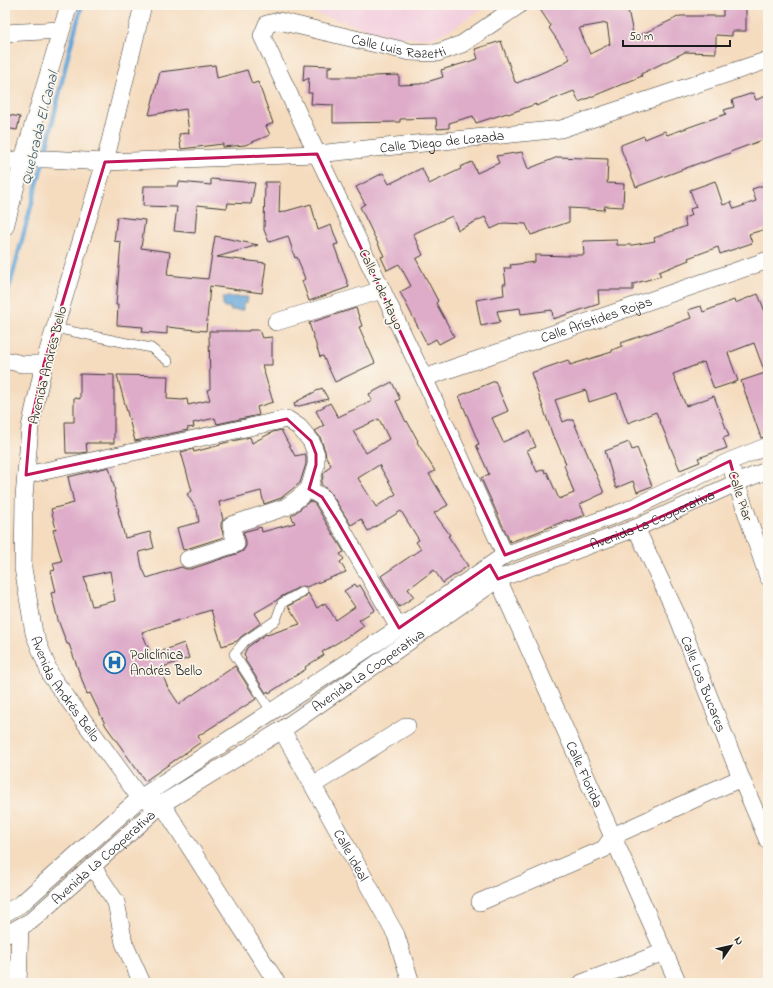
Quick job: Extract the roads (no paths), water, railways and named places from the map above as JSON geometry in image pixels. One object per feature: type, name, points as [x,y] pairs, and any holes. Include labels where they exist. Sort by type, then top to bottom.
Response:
[{"type":"street","points":[[5,227],[23,159],[69,5]]},
{"type":"street","name":"Avenida Andrés Bello","points":[[140,798],[51,676],[34,633],[23,568],[24,497],[30,426],[44,364],[105,162],[143,5]]},
{"type":"street","name":"Calle Luis Razetti","points":[[268,24],[279,21],[410,52],[437,54],[462,44],[519,5]]},
{"type":"street","name":"Calle 1 de Mayo","points":[[268,24],[262,36],[424,378],[505,555]]},
{"type":"street","points":[[5,33],[62,30]]},
{"type":"street","name":"Calle Diego de Lozada","points":[[5,162],[23,159],[47,159],[105,162],[317,154],[561,129],[768,60]]},
{"type":"street","name":"Calle Arístides Rojas","points":[[424,378],[768,260]]},
{"type":"street","points":[[276,322],[382,290]]},
{"type":"street","points":[[5,360],[22,364],[44,364]]},
{"type":"street","points":[[26,475],[287,419],[299,427],[311,441],[316,454],[316,465],[309,489],[286,507],[231,525],[236,544],[188,559]]},
{"type":"street","name":"Avenida La Cooperativa","points":[[12,931],[31,921],[162,804],[282,730],[494,572],[505,555],[628,510],[730,462],[768,446]]},
{"type":"street","name":"Calle Piar","points":[[730,462],[768,577]]},
{"type":"street","name":"Avenida La Cooperativa","points":[[5,913],[21,904],[140,798],[399,628],[494,572],[636,528],[768,470]]},
{"type":"street","points":[[309,489],[322,497],[399,628]]},
{"type":"street","name":"Calle Los Bucares","points":[[636,528],[677,615],[741,778],[768,841]]},
{"type":"street","name":"Calle Florida","points":[[494,572],[678,983]]},
{"type":"street","points":[[313,785],[407,726]]},
{"type":"street","name":"Calle Ideal","points":[[282,730],[396,935],[411,983]]},
{"type":"street","points":[[480,902],[604,849],[612,836],[741,778]]},
{"type":"street","points":[[140,798],[162,804],[277,983]]},
{"type":"street","points":[[92,866],[116,902],[124,943],[142,983]]},
{"type":"street","points":[[12,931],[18,983]]},
{"type":"street","points":[[582,983],[664,952]]},
{"type":"lane","points":[[55,328],[151,348],[168,361]]},
{"type":"lane","points":[[272,711],[234,654],[245,641],[276,620],[282,603],[302,592]]},
{"type":"water","points":[[223,297],[248,297],[247,303],[243,303],[243,310],[230,310],[230,307],[223,307]]},
{"type":"waterway","name":"Quebrada El Canal","points":[[45,155],[68,55],[82,5]]},
{"type":"waterway","name":"Quebrada El Canal","points":[[5,303],[43,162]]},
{"type":"place","name":"Policlínica Andrés Bello","points":[[115,662]]}]
